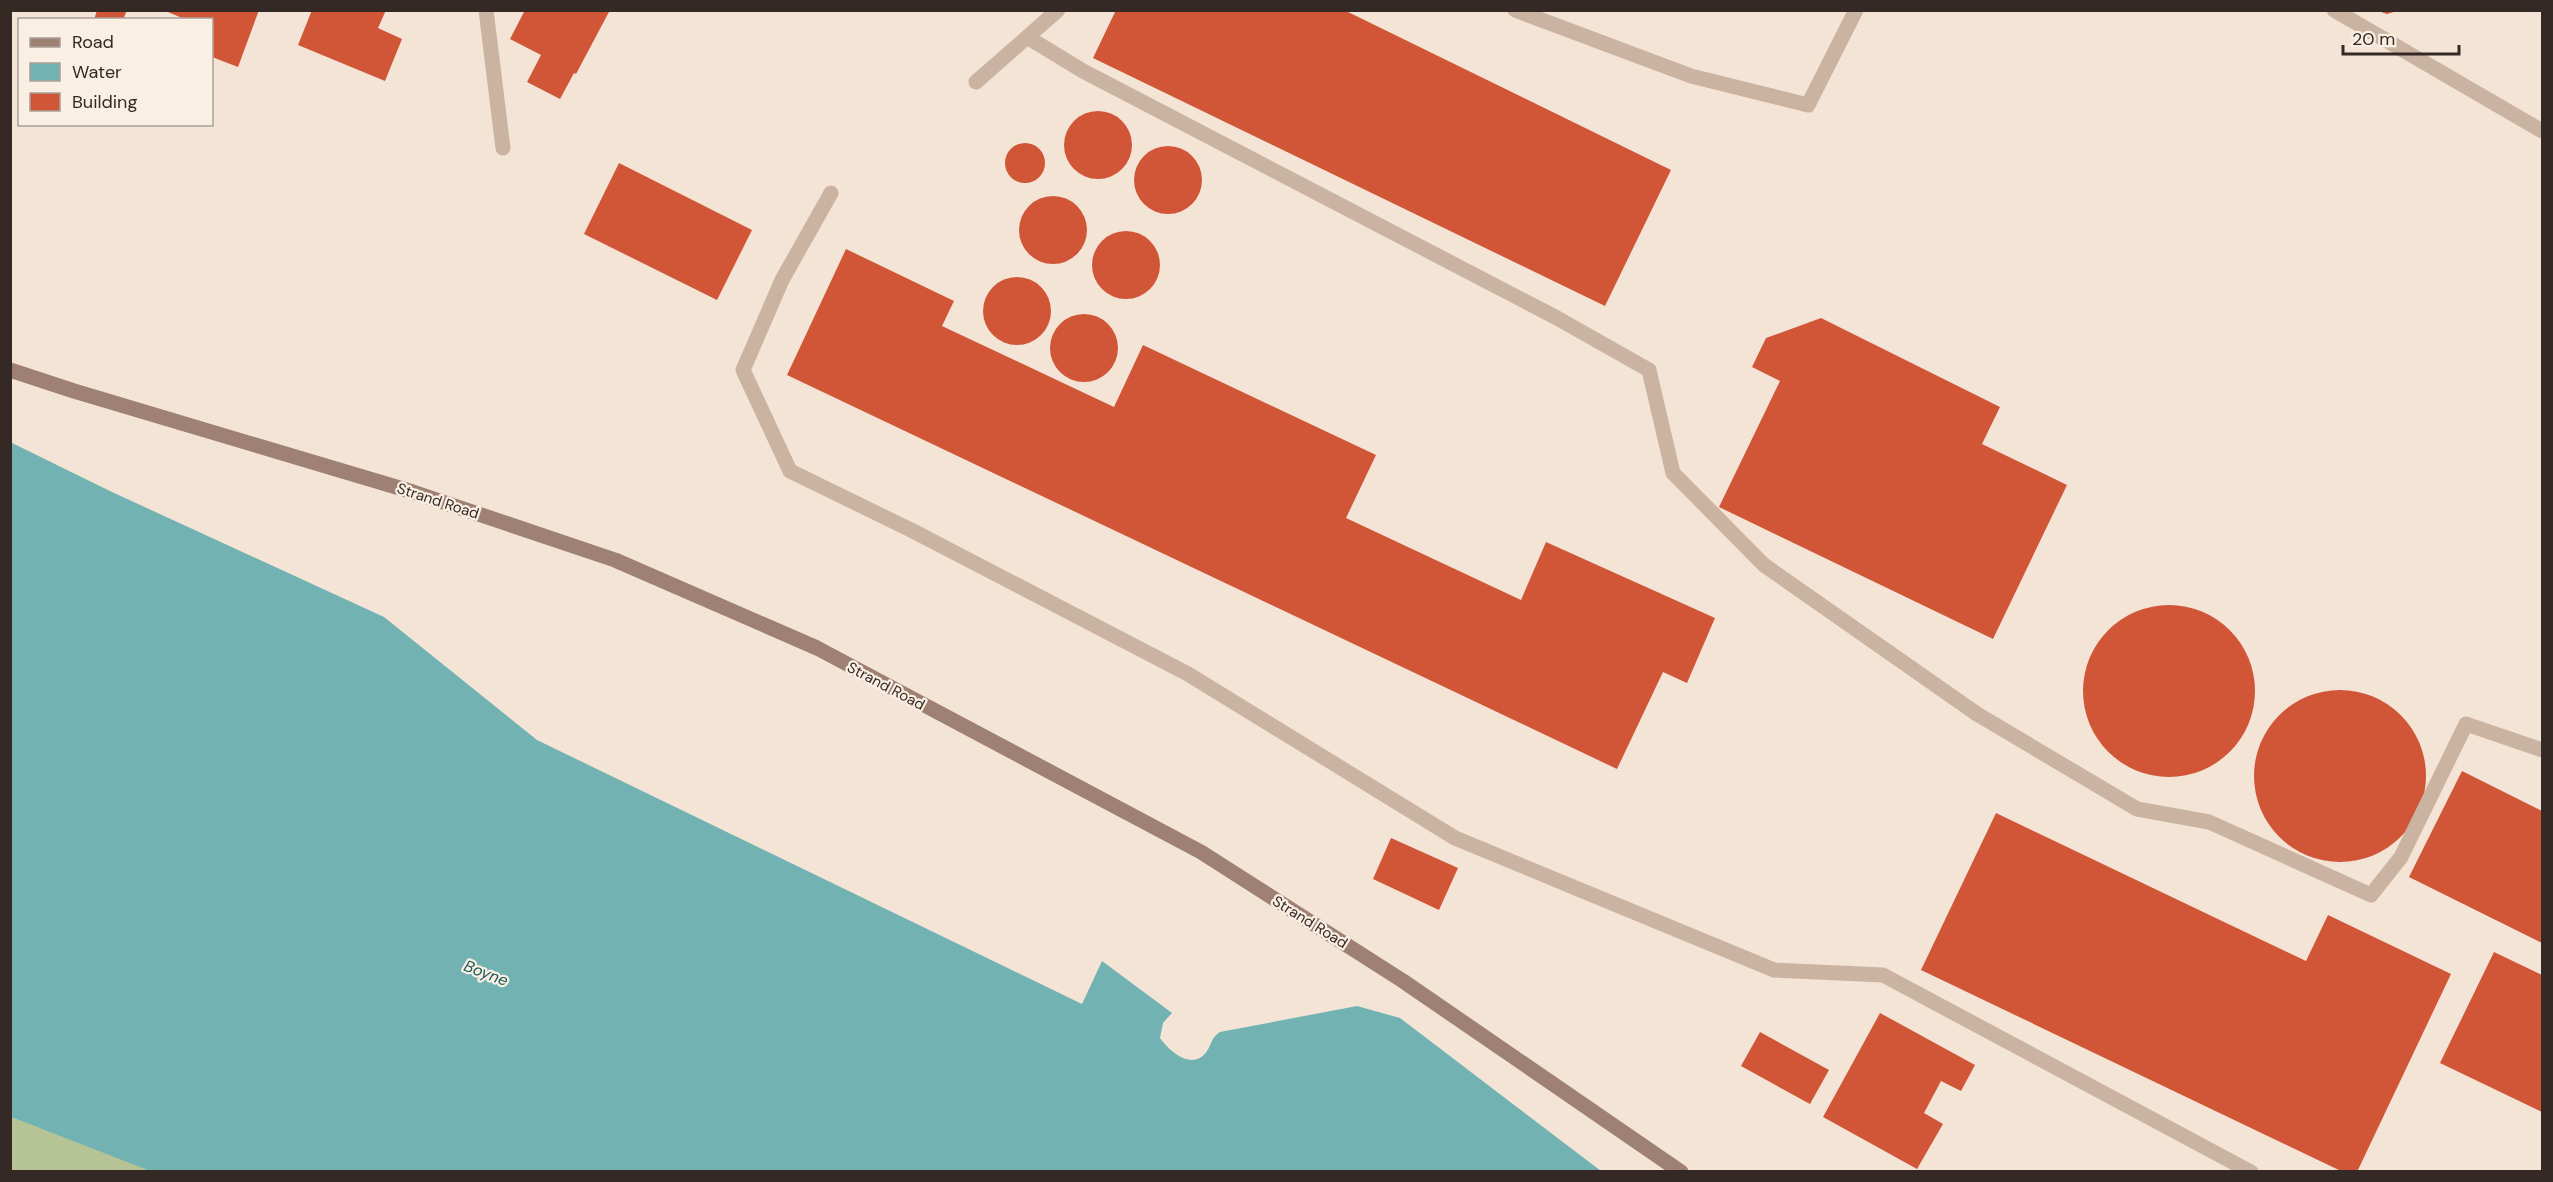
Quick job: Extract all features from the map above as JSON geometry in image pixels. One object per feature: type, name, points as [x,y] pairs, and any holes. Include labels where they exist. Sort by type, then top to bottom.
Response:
[{"type":"main road","name":"Strand Road","points":[[10,370],[413,492],[615,560],[816,648],[1201,852],[1403,981],[1681,1172]]},
{"type":"lane","points":[[486,10],[503,148]]},
{"type":"lane","points":[[976,81],[1058,10]]},
{"type":"lane","points":[[1515,10],[1691,76],[1808,105],[1856,10]]},
{"type":"lane","points":[[2334,10],[2542,131]]},
{"type":"lane","points":[[1027,37],[1083,71],[1546,312],[1649,370],[1673,473],[1764,565],[1977,714],[2137,809],[2209,822],[2371,895],[2401,857],[2466,724],[2542,750]]},
{"type":"lane","points":[[831,194],[782,280],[742,370],[790,471],[914,531],[1188,674],[1455,838],[1774,970],[1883,975],[2251,1172]]},
{"type":"green space","points":[[11,1117],[153,1171],[11,1171]]},
{"type":"water","name":"Boyne","points":[[10,442],[112,492],[384,617],[537,740],[1082,1004],[1102,961],[1172,1013],[1163,1023],[1160,1038],[1175,1053],[1188,1060],[1201,1057],[1220,1032],[1357,1006],[1400,1018],[1601,1171],[153,1172],[11,1117]]},
{"type":"building","points":[[97,10],[127,10],[124,18],[95,18]]},
{"type":"building","points":[[163,10],[259,10],[238,67],[213,57],[213,18],[182,18]]},
{"type":"building","points":[[312,10],[386,10],[378,28],[402,39],[385,81],[298,45]]},
{"type":"building","points":[[525,10],[610,10],[560,99],[527,82],[541,55],[510,39]]},
{"type":"building","points":[[1116,10],[1344,10],[1671,170],[1605,306],[1093,58]]},
{"type":"building","points":[[2375,10],[2400,10],[2387,14]]},
{"type":"building","points":[[1098,111],[1111,114],[1122,121],[1129,132],[1132,145],[1129,158],[1122,169],[1111,176],[1098,179],[1085,176],[1074,169],[1067,158],[1064,145],[1067,132],[1074,121],[1085,114]]},
{"type":"building","points":[[1025,143],[1033,144],[1039,149],[1044,155],[1044,171],[1039,177],[1033,182],[1025,183],[1017,182],[1011,177],[1006,171],[1005,163],[1006,155],[1011,149],[1017,144]]},
{"type":"building","points":[[1168,146],[1181,149],[1192,156],[1199,167],[1202,180],[1199,193],[1192,204],[1181,211],[1168,214],[1155,211],[1144,204],[1137,193],[1134,180],[1137,167],[1144,156],[1155,149]]},
{"type":"building","points":[[619,163],[752,230],[717,300],[584,234]]},
{"type":"building","points":[[1053,196],[1066,199],[1077,206],[1084,217],[1087,230],[1084,243],[1077,254],[1066,261],[1053,264],[1040,261],[1029,254],[1022,243],[1019,230],[1022,217],[1029,206],[1040,199]]},
{"type":"building","points":[[1126,231],[1139,234],[1150,241],[1157,252],[1160,265],[1157,278],[1150,289],[1139,296],[1126,299],[1113,296],[1102,289],[1095,278],[1092,265],[1095,252],[1102,241],[1113,234]]},
{"type":"building","points":[[846,249],[954,301],[942,326],[1114,407],[1143,345],[1376,455],[1346,518],[1521,600],[1546,542],[1715,618],[1687,683],[1663,672],[1617,769],[787,375]]},
{"type":"building","points":[[1017,277],[1030,280],[1041,287],[1048,298],[1051,311],[1048,324],[1041,335],[1030,342],[1017,345],[1004,342],[993,335],[986,324],[983,311],[986,298],[993,287],[1004,280]]},
{"type":"building","points":[[1084,314],[1097,317],[1108,324],[1115,335],[1118,348],[1115,361],[1108,372],[1097,379],[1084,382],[1071,379],[1060,372],[1053,361],[1050,348],[1053,335],[1060,324],[1071,317]]},
{"type":"building","points":[[1821,318],[2000,407],[1982,444],[2067,485],[1993,639],[1719,507],[1780,381],[1752,367],[1766,338]]},
{"type":"building","points":[[2169,605],[2202,612],[2230,630],[2248,658],[2255,691],[2248,724],[2230,752],[2202,770],[2169,777],[2136,770],[2108,752],[2090,724],[2083,691],[2090,658],[2108,630],[2136,612]]},
{"type":"building","points":[[2340,690],[2373,697],[2401,715],[2419,743],[2426,776],[2419,809],[2401,837],[2373,855],[2340,862],[2307,855],[2279,837],[2261,809],[2254,776],[2261,743],[2279,715],[2307,697]]},
{"type":"building","points":[[2462,771],[2542,811],[2542,943],[2409,877]]},
{"type":"building","points":[[1996,813],[2306,961],[2328,915],[2451,974],[2357,1172],[2343,1172],[1921,970]]},
{"type":"building","points":[[1391,838],[1458,868],[1439,910],[1373,879]]},
{"type":"building","points":[[2494,952],[2542,975],[2542,1112],[2440,1063]]},
{"type":"building","points":[[1880,1013],[1975,1065],[1961,1091],[1941,1081],[1924,1113],[1943,1124],[1917,1169],[1823,1117]]},
{"type":"building","points":[[1760,1032],[1829,1070],[1810,1104],[1741,1066]]}]
